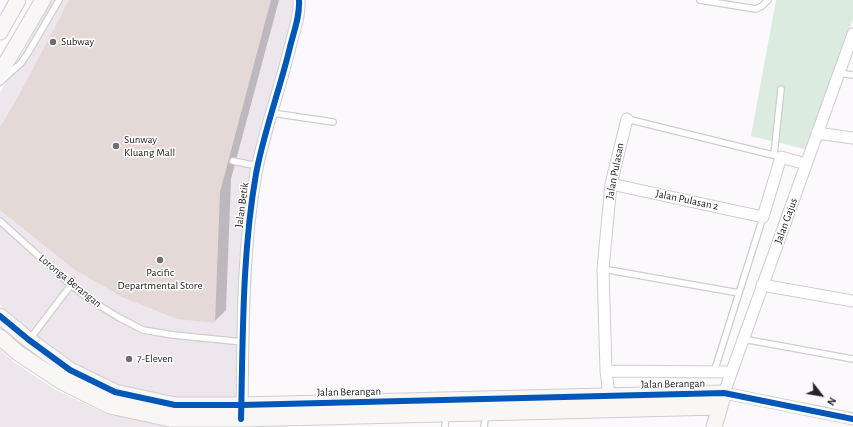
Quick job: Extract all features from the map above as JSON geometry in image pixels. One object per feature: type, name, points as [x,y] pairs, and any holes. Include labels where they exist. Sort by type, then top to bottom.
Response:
[{"type":"street","points":[[0,32],[18,0]]},
{"type":"street","points":[[0,74],[43,0]]},
{"type":"street","name":"Jalan Betik","points":[[242,412],[242,342],[249,218],[258,166],[300,12],[299,0]]},
{"type":"street","name":"Jalan Gajus","points":[[721,400],[853,34]]},
{"type":"street","name":"Jalan Pulasan","points":[[610,403],[606,371],[603,268],[611,184],[627,119]]},
{"type":"street","points":[[817,133],[853,138]]},
{"type":"street","points":[[763,217],[777,156]]},
{"type":"street","name":"Jalan Pulasan","points":[[777,156],[806,164]]},
{"type":"street","name":"Jalan Pulasan 2","points":[[611,184],[763,217]]},
{"type":"street","points":[[762,285],[853,301]]},
{"type":"street","points":[[0,316],[29,340],[70,370],[115,392],[175,405],[185,417]]},
{"type":"street","points":[[0,337],[18,353],[62,382],[110,406],[170,419],[242,412],[486,413],[610,403],[721,400],[853,419]]},
{"type":"street","points":[[606,371],[731,372]]},
{"type":"street","points":[[714,427],[721,400]]},
{"type":"lane","points":[[0,82],[21,63],[59,0]]},
{"type":"lane","points":[[700,0],[756,9],[768,0]]},
{"type":"lane","points":[[839,73],[853,75]]},
{"type":"lane","points":[[777,156],[781,89]]},
{"type":"lane","points":[[272,113],[333,122]]},
{"type":"lane","name":"Jalan Pulasan","points":[[627,119],[777,156]]},
{"type":"lane","points":[[233,161],[258,166]]},
{"type":"lane","points":[[714,372],[763,217]]},
{"type":"lane","name":"Loronga Berangan","points":[[0,221],[71,285],[92,301],[143,330],[173,335],[242,342]]},
{"type":"lane","points":[[603,268],[739,293]]},
{"type":"lane","points":[[29,340],[71,285]]},
{"type":"lane","points":[[743,339],[853,359]]},
{"type":"shaded area","name":"Sunway Kluang Mall","points":[[52,0],[304,0],[305,15],[263,170],[255,219],[250,314],[248,398],[177,399],[118,384],[72,364],[0,305],[0,93]]},
{"type":"shaded area","points":[[0,349],[15,363],[56,390],[107,414],[176,427],[0,427]]},
{"type":"green space","points":[[776,0],[853,0],[853,19],[805,149],[751,136]]},
{"type":"building","name":"Sunway Kluang Mall","points":[[69,0],[271,0],[220,192],[215,323],[177,319],[124,298],[75,270],[0,210],[0,127],[15,103]]},
{"type":"cycle path","points":[[241,419],[244,296],[251,204],[263,142],[282,79],[299,12],[299,0]]},
{"type":"cycle path","name":"Jalan Berangan","points":[[0,316],[29,340],[70,370],[115,392],[175,405],[242,405],[724,393],[853,419]]},
{"type":"place","name":"Subway","points":[[53,42]]},
{"type":"place","name":"Sunway Kluang Mall","points":[[116,146]]},
{"type":"place","name":"Pacific Departmental Store","points":[[160,260]]},
{"type":"place","name":"7-Eleven","points":[[129,359]]}]
